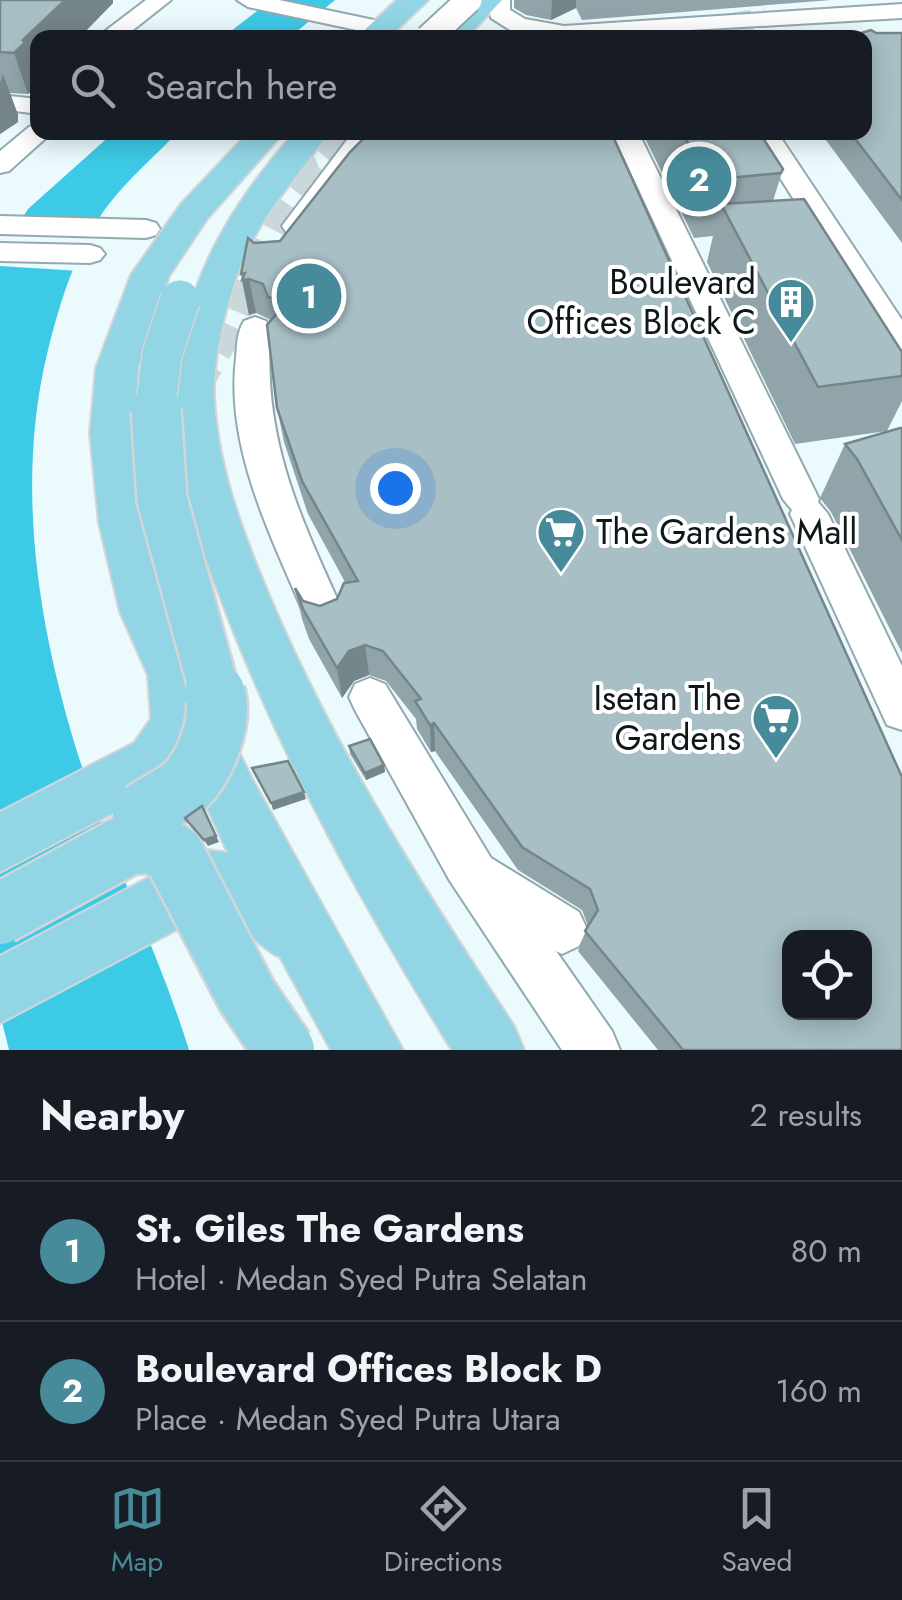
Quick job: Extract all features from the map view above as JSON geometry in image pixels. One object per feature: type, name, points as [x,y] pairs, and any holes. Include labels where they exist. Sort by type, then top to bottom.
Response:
[{"type":"main road","points":[[395,30],[414,0]]},
{"type":"main road","points":[[398,30],[449,0]]},
{"type":"main road","points":[[457,30],[488,0]]},
{"type":"main road","points":[[228,140],[192,176],[168,215],[116,368],[112,434],[123,523],[146,612],[232,801],[315,960],[369,1050]]},
{"type":"main road","points":[[0,890],[143,813],[187,784],[208,746],[218,704],[162,499],[155,416],[162,355],[150,260],[154,237],[194,212],[261,140]]},
{"type":"main road","points":[[150,260],[200,250],[232,201],[266,165],[306,140]]},
{"type":"main road","points":[[307,140],[244,216],[209,292],[193,393],[209,501],[264,648],[341,802],[431,960],[490,1050]]},
{"type":"main road","points":[[0,844],[154,762],[178,724],[172,671]]},
{"type":"main road","points":[[0,914],[127,844],[153,842],[174,856],[247,996],[284,1050]]},
{"type":"main road","points":[[0,991],[208,880],[240,885],[315,960]]},
{"type":"street","points":[[118,30],[160,0]]},
{"type":"street","points":[[153,30],[187,0]]},
{"type":"street","points":[[248,0],[380,30]]},
{"type":"street","points":[[400,30],[469,0]]},
{"type":"street","points":[[499,0],[499,13],[534,30]]},
{"type":"street","points":[[636,30],[902,11]]},
{"type":"street","points":[[0,102],[30,106]]},
{"type":"street","points":[[0,165],[30,139]]},
{"type":"street","points":[[278,255],[326,182],[360,140]]},
{"type":"street","points":[[628,140],[902,711]]},
{"type":"street","points":[[782,145],[832,237],[902,345]]},
{"type":"street","points":[[0,225],[150,260]]},
{"type":"street","points":[[0,236],[150,260]]},
{"type":"street","points":[[794,241],[832,237]]},
{"type":"street","points":[[682,252],[719,248]]},
{"type":"street","points":[[0,252],[150,260]]},
{"type":"street","points":[[254,328],[248,398],[254,432],[284,521],[325,616]]},
{"type":"street","points":[[370,697],[467,864],[593,1050]]},
{"type":"street","points":[[467,864],[562,929]]},
{"type":"water","points":[[271,0],[335,0],[299,30],[232,30]]},
{"type":"water","points":[[105,140],[170,140],[109,204],[88,237],[64,293],[38,402],[32,507],[43,613],[67,717],[108,838],[189,1050],[9,1050],[0,1014],[0,252],[28,209]]},
{"type":"pier","points":[[18,216],[106,220],[80,271],[0,266],[0,242]]},
{"type":"building","points":[[0,0],[65,0],[30,30],[22,41],[29,39],[14,53],[0,52]]},
{"type":"building","points":[[872,31],[902,33],[902,200],[856,140],[872,140]]},
{"type":"building","name":"The Gardens Mall","points":[[362,140],[615,140],[902,777],[902,1050],[683,1050],[585,931],[598,910],[590,889],[522,847],[434,723],[430,725],[415,701],[421,699],[383,651],[365,645],[349,651],[337,668],[295,588],[303,601],[320,606],[337,599],[344,583],[358,581],[302,481],[277,408],[267,325],[288,301],[268,297],[263,284],[242,280],[248,238],[254,243],[280,241]]},
{"type":"building","points":[[686,140],[764,140],[783,169],[781,173],[708,180]]},
{"type":"building","points":[[804,199],[902,352],[902,376],[818,387],[721,204]]},
{"type":"building","points":[[902,428],[902,540],[845,444]]},
{"type":"building","points":[[370,739],[384,765],[365,773],[349,746]]},
{"type":"building","points":[[288,761],[304,792],[271,803],[252,768]]},
{"type":"building","points":[[202,806],[216,836],[204,840],[185,818]]},
{"type":"tunnel","points":[[704,30],[765,20]]},
{"type":"tunnel","points":[[284,166],[333,140]]},
{"type":"tunnel","points":[[300,184],[338,140]]},
{"type":"tunnel","points":[[194,391],[232,321],[270,231],[302,182]]},
{"type":"place","name":"Boulevard Offices Block D","points":[[699,179]]},
{"type":"place","name":"St. Giles The Gardens","points":[[309,296]]},
{"type":"place","name":"Boulevard Offices Block C","points":[[791,344]]},
{"type":"place","name":"The Gardens Mall","points":[[561,574]]},
{"type":"place","name":"Isetan The Gardens","points":[[776,760]]}]
